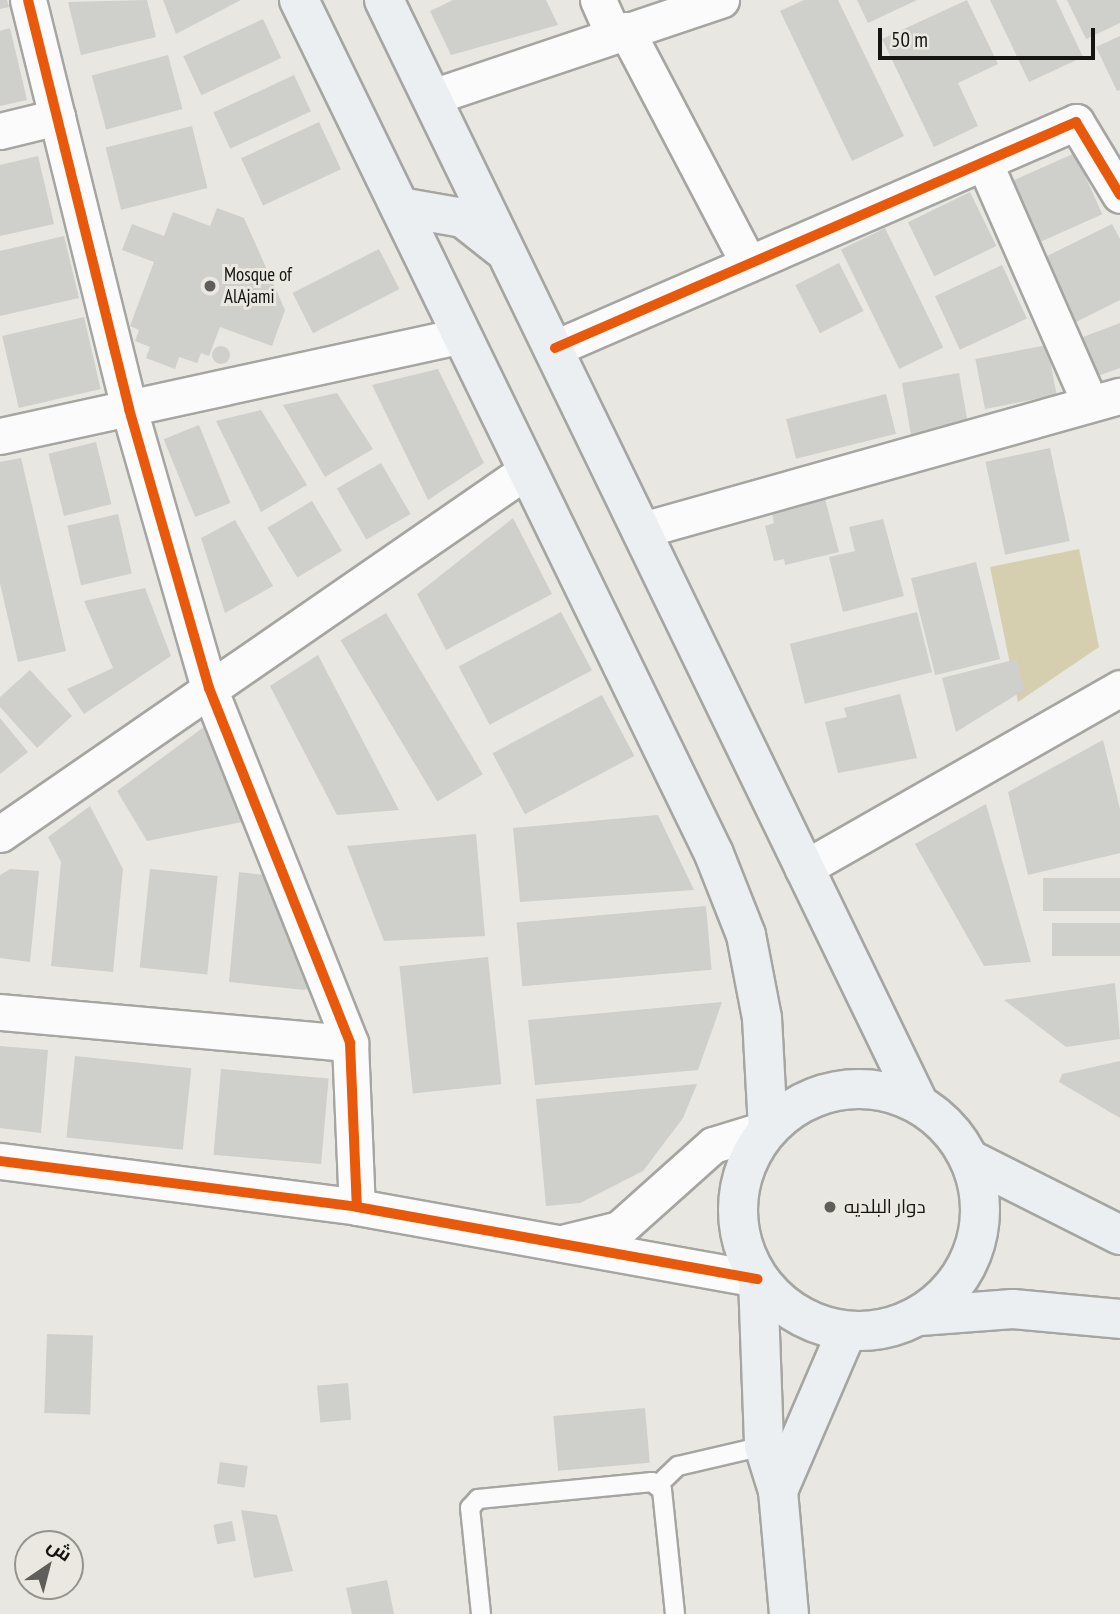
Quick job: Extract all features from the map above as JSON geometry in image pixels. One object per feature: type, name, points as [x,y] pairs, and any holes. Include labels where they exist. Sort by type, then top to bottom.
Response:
[{"type":"main road","points":[[299,0],[714,854],[746,935],[762,1018],[768,1128]]},
{"type":"main road","points":[[384,0],[555,348],[803,869],[919,1104]]},
{"type":"main road","points":[[400,207],[463,218],[511,261]]},
{"type":"main road","points":[[789,1614],[778,1491],[764,1446],[758,1279],[741,1242],[737,1202],[747,1162],[768,1128],[800,1103],[839,1090],[880,1091],[919,1104],[948,1128],[969,1159],[980,1202],[975,1247],[954,1287],[920,1316]]},
{"type":"main road","points":[[969,1159],[1120,1235]]},
{"type":"main road","points":[[758,1279],[813,1322],[846,1331],[884,1329],[920,1316],[1013,1309],[1120,1319]]},
{"type":"main road","points":[[778,1491],[846,1331]]},
{"type":"street","points":[[28,0],[128,409],[208,688],[350,1043],[357,1207]]},
{"type":"street","points":[[598,0],[620,32],[749,264]]},
{"type":"street","points":[[432,97],[721,0]]},
{"type":"street","points":[[0,131],[57,117]]},
{"type":"street","points":[[555,348],[1076,122],[1120,195]]},
{"type":"street","points":[[642,530],[1105,400],[984,162]]},
{"type":"street","points":[[0,436],[462,335]]},
{"type":"street","points":[[0,834],[527,470]]},
{"type":"street","points":[[803,869],[1120,688]]},
{"type":"street","points":[[0,1012],[350,1043]]},
{"type":"street","points":[[551,1246],[619,1229],[713,1145],[768,1128]]},
{"type":"street","points":[[0,1161],[357,1207],[551,1246],[758,1279]]},
{"type":"lane","points":[[481,1614],[470,1508],[478,1499],[657,1486],[678,1466],[764,1446]]},
{"type":"lane","points":[[657,1486],[675,1614]]},
{"type":"shaded area","points":[[1079,549],[1099,647],[1018,702],[990,567]]},
{"type":"building","points":[[0,0],[7,0],[9,7],[0,9]]},
{"type":"building","points":[[147,0],[156,37],[81,55],[68,2]]},
{"type":"building","points":[[163,0],[241,0],[176,34]]},
{"type":"building","points":[[453,0],[546,0],[558,25],[451,55],[430,11]]},
{"type":"building","points":[[804,0],[838,0],[904,136],[852,161],[780,11]]},
{"type":"building","points":[[857,0],[917,0],[868,23]]},
{"type":"building","points":[[967,0],[998,64],[958,83],[978,126],[934,147],[882,39]]},
{"type":"building","points":[[990,0],[1056,0],[1083,57],[1029,82]]},
{"type":"building","points":[[1067,0],[1120,0],[1120,23],[1086,39]]},
{"type":"building","points":[[263,19],[281,58],[201,95],[183,56]]},
{"type":"building","points":[[10,28],[27,100],[0,106],[0,31]]},
{"type":"building","points":[[1120,36],[1120,90],[1117,91],[1096,47]]},
{"type":"building","points":[[168,55],[182,109],[106,130],[92,75]]},
{"type":"building","points":[[294,75],[311,111],[230,149],[213,113]]},
{"type":"building","points":[[319,122],[341,169],[263,205],[241,158]]},
{"type":"building","points":[[192,126],[207,188],[121,210],[106,148]]},
{"type":"building","points":[[1075,153],[1102,214],[1036,244],[1008,183]]},
{"type":"building","points":[[38,156],[54,224],[0,236],[0,165]]},
{"type":"building","points":[[970,192],[996,246],[934,276],[908,222]]},
{"type":"building","name":"Mosque of AlAjami","points":[[217,208],[244,218],[285,310],[272,346],[220,327],[209,356],[201,353],[197,363],[179,357],[175,369],[146,358],[150,347],[135,341],[139,330],[130,326],[154,262],[122,250],[132,224],[164,236],[173,212],[210,226]]},
{"type":"building","points":[[1112,224],[1120,239],[1120,300],[1074,323],[1041,259]]},
{"type":"building","points":[[885,228],[943,348],[899,369],[841,249]]},
{"type":"building","points":[[64,236],[79,298],[0,316],[0,251]]},
{"type":"building","points":[[379,249],[399,289],[313,333],[293,293]]},
{"type":"building","points":[[839,263],[864,311],[820,333],[795,285]]},
{"type":"building","points":[[1002,265],[1027,318],[960,350],[935,296]]},
{"type":"building","points":[[84,317],[101,389],[19,408],[2,336]]},
{"type":"building","points":[[1120,323],[1120,368],[1092,378],[1078,339]]},
{"type":"building","points":[[1047,345],[1057,395],[985,409],[975,359]]},
{"type":"building","points":[[221,346],[227,349],[230,355],[227,361],[221,364],[215,361],[212,355],[215,349]]},
{"type":"building","points":[[438,369],[484,463],[428,500],[372,385]]},
{"type":"building","points":[[959,373],[968,424],[911,434],[902,383]]},
{"type":"building","points":[[337,393],[373,449],[325,477],[283,405]]},
{"type":"building","points":[[886,394],[896,434],[796,459],[786,419]]},
{"type":"building","points":[[261,410],[307,485],[261,512],[216,421]]},
{"type":"building","points":[[199,425],[230,503],[195,517],[164,439]]},
{"type":"building","points":[[96,442],[111,504],[64,516],[48,454]]},
{"type":"building","points":[[1050,448],[1070,541],[1005,555],[985,462]]},
{"type":"building","points":[[21,458],[66,651],[18,662],[0,583],[0,462]]},
{"type":"building","points":[[381,463],[411,514],[366,540],[337,488]]},
{"type":"building","points":[[822,487],[839,552],[785,565],[784,559],[774,561],[765,526],[774,523],[769,500]]},
{"type":"building","points":[[312,501],[342,551],[297,577],[267,528]]},
{"type":"building","points":[[118,514],[132,573],[81,585],[67,526]]},
{"type":"building","points":[[513,518],[552,594],[446,650],[417,594]]},
{"type":"building","points":[[883,519],[904,596],[843,612],[829,557],[855,551],[849,527]]},
{"type":"building","points":[[235,520],[273,586],[225,613],[201,538]]},
{"type":"building","points":[[976,562],[1000,659],[935,675],[911,578]]},
{"type":"building","points":[[145,588],[171,656],[84,714],[67,689],[113,668],[84,601]]},
{"type":"building","points":[[561,612],[592,670],[490,725],[459,666]]},
{"type":"building","points":[[917,612],[932,672],[805,704],[790,644]]},
{"type":"building","points":[[386,613],[483,774],[437,801],[341,640]]},
{"type":"building","points":[[318,655],[399,810],[337,815],[270,686]]},
{"type":"building","points":[[1017,659],[1024,690],[956,732],[942,678]]},
{"type":"building","points":[[30,670],[72,716],[37,748],[0,707],[0,697]]},
{"type":"building","points":[[900,694],[917,758],[838,773],[825,722],[847,717],[844,708]]},
{"type":"building","points":[[602,695],[634,756],[525,814],[493,753]]},
{"type":"building","points":[[0,718],[28,752],[0,774]]},
{"type":"building","points":[[208,724],[247,821],[147,841],[117,791]]},
{"type":"building","points":[[1103,740],[1120,809],[1120,853],[1028,875],[1008,792]]},
{"type":"building","points":[[986,804],[1031,962],[984,966],[915,844]]},
{"type":"building","points":[[90,806],[123,869],[113,972],[51,966],[61,862],[48,837]]},
{"type":"building","points":[[658,815],[694,890],[520,902],[513,828]]},
{"type":"building","points":[[476,834],[485,936],[384,941],[347,846]]},
{"type":"building","points":[[10,869],[39,871],[30,962],[0,958],[0,875]]},
{"type":"building","points":[[150,869],[218,876],[207,975],[140,967]]},
{"type":"building","points":[[239,872],[275,876],[321,980],[305,990],[229,982]]},
{"type":"building","points":[[1043,878],[1120,878],[1120,911],[1043,911]]},
{"type":"building","points":[[706,906],[712,970],[522,986],[517,923]]},
{"type":"building","points":[[1052,923],[1120,923],[1120,956],[1052,956]]},
{"type":"building","points":[[488,957],[501,1084],[413,1094],[399,966]]},
{"type":"building","points":[[1115,983],[1120,1039],[1066,1047],[1004,1000]]},
{"type":"building","points":[[722,1002],[698,1070],[535,1085],[528,1020]]},
{"type":"building","points":[[0,1046],[48,1050],[41,1133],[0,1128]]},
{"type":"building","points":[[75,1056],[191,1068],[183,1150],[66,1138]]},
{"type":"building","points":[[1120,1061],[1120,1118],[1059,1082],[1062,1074]]},
{"type":"building","points":[[221,1069],[329,1078],[321,1164],[214,1155]]},
{"type":"building","points":[[697,1084],[683,1118],[643,1171],[580,1203],[546,1206],[536,1099]]},
{"type":"building","points":[[47,1334],[93,1336],[90,1415],[44,1413]]},
{"type":"building","points":[[348,1383],[351,1420],[320,1423],[317,1386]]},
{"type":"building","points":[[645,1408],[650,1463],[558,1471],[553,1416]]},
{"type":"building","points":[[220,1462],[248,1466],[245,1488],[217,1484]]},
{"type":"building","points":[[241,1510],[277,1515],[293,1571],[254,1578]]},
{"type":"building","points":[[232,1521],[236,1541],[217,1544],[213,1525]]},
{"type":"building","points":[[387,1580],[394,1614],[352,1614],[346,1588]]},
{"type":"cycle path","points":[[28,0],[129,409],[209,688],[350,1043],[357,1207]]},
{"type":"cycle path","points":[[555,348],[1076,122],[1120,195]]},
{"type":"cycle path","points":[[0,1161],[357,1207],[758,1279]]},
{"type":"place","name":"Mosque of AlAjami","points":[[210,286]]},
{"type":"place","name":"دوار البلديه","points":[[830,1207]]}]
